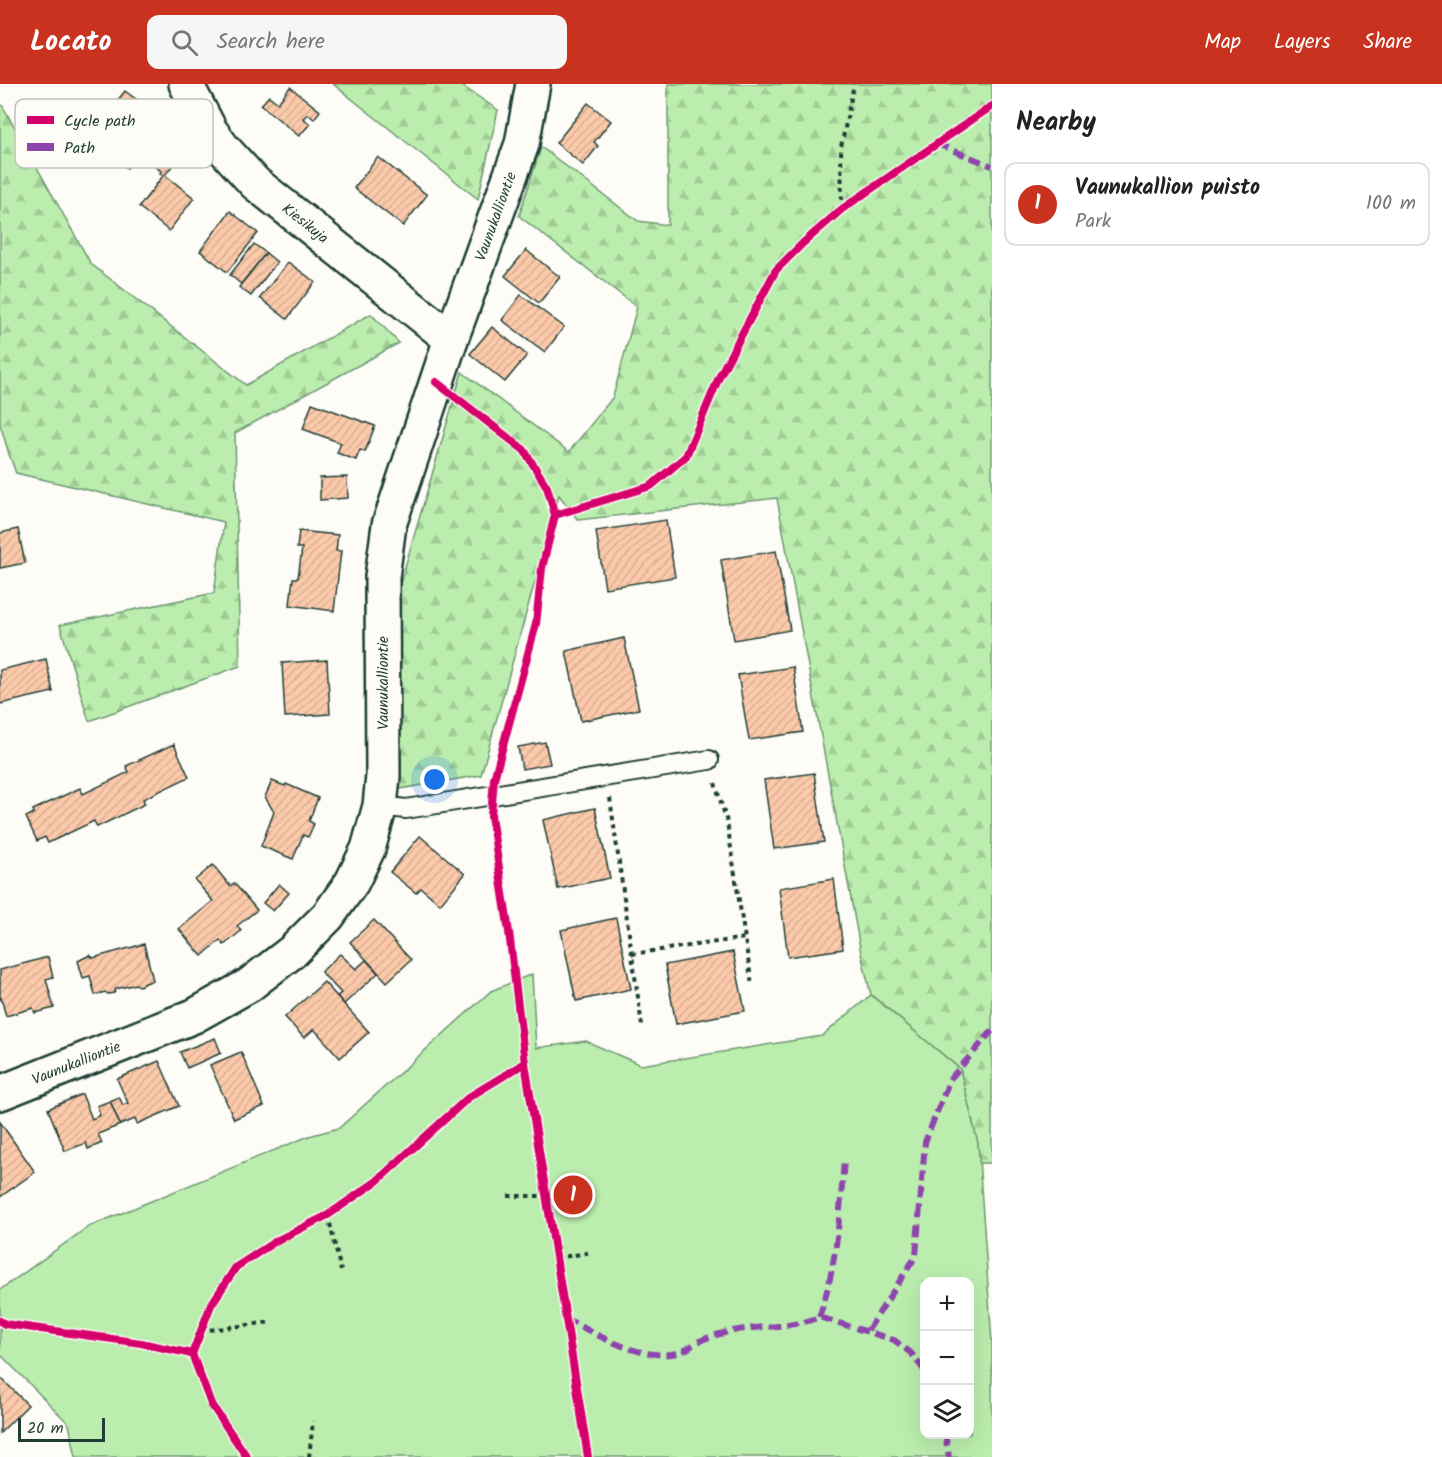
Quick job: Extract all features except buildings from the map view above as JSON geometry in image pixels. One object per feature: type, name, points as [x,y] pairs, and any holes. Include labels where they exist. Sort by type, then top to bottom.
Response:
[{"type":"street","name":"Kiesikuja","points":[[186,84],[194,99]]},
{"type":"street","name":"Vaunukalliontie","points":[[0,1093],[194,1016],[249,985],[293,951],[328,916],[352,882],[368,849],[380,806],[383,776],[382,577],[389,525],[451,339],[522,144],[533,84]]},
{"type":"street","name":"Kiesikuja","points":[[213,134],[255,183],[451,339]]},
{"type":"lane","points":[[380,806],[406,809],[709,760]]},
{"type":"path","points":[[842,209],[841,147],[854,84]]},
{"type":"path","points":[[834,216],[851,203]]},
{"type":"path","points":[[709,760],[727,822],[752,985]]},
{"type":"path","points":[[607,777],[642,1026]]},
{"type":"path","points":[[632,954],[745,938]]},
{"type":"path","points":[[545,1185],[549,1206]]},
{"type":"path","points":[[508,1196],[547,1196]]},
{"type":"path","points":[[318,1220],[338,1208]]},
{"type":"path","points":[[328,1215],[341,1271]]},
{"type":"path","points":[[555,1248],[558,1268]]},
{"type":"path","points":[[556,1258],[592,1252]]},
{"type":"path","points":[[200,1334],[205,1322]]},
{"type":"path","points":[[200,1334],[271,1322]]},
{"type":"path","points":[[309,1457],[313,1420]]},
{"type":"green space","points":[[333,84],[459,84],[498,110],[478,199]]},
{"type":"green space","points":[[668,84],[992,84],[992,1163],[979,1163],[978,1144],[960,1069],[871,995],[861,953],[777,498],[578,520],[559,495],[481,775],[399,789],[398,591],[462,372],[569,452],[613,397],[637,307],[519,216],[541,147],[638,221],[668,225]]},
{"type":"green space","points":[[0,105],[15,128],[15,168],[37,168],[91,264],[246,385],[371,314],[399,343],[235,433],[240,666],[89,721],[60,625],[214,593],[224,522],[16,473],[0,424]]},
{"type":"green space","points":[[532,974],[536,1048],[586,1041],[641,1065],[822,1036],[871,995],[960,1069],[978,1144],[992,1343],[992,1457],[76,1457],[69,1424],[0,1354],[0,1290],[88,1227],[309,1136],[339,1128],[491,991]]},
{"type":"marked path","points":[[937,144],[992,166]]},
{"type":"marked path","points":[[868,1330],[916,1256],[925,1142],[950,1079],[992,1031]]},
{"type":"marked path","points":[[819,1317],[834,1259],[844,1159]]},
{"type":"marked path","points":[[565,1318],[619,1345],[634,1350],[663,1354],[681,1352],[702,1340],[725,1333],[787,1325],[819,1317],[894,1340],[911,1353],[920,1365]]},
{"type":"marked path","points":[[946,1439],[949,1457]]},
{"type":"cycle path","points":[[588,1457],[525,1063],[509,932],[491,816],[494,779],[536,624],[542,568],[555,515],[651,486],[686,456],[720,375],[776,270],[842,209],[992,106]]},
{"type":"cycle path","points":[[436,382],[524,450],[547,487],[555,515]]},
{"type":"cycle path","points":[[247,1457],[211,1404],[192,1354],[211,1305],[236,1267],[276,1241],[328,1215],[377,1181],[469,1097],[525,1063]]},
{"type":"cycle path","points":[[0,1321],[5,1324],[141,1343],[192,1354]]},
{"type":"place","name":"Vaunukallion puisto","points":[[573,1195]]}]
